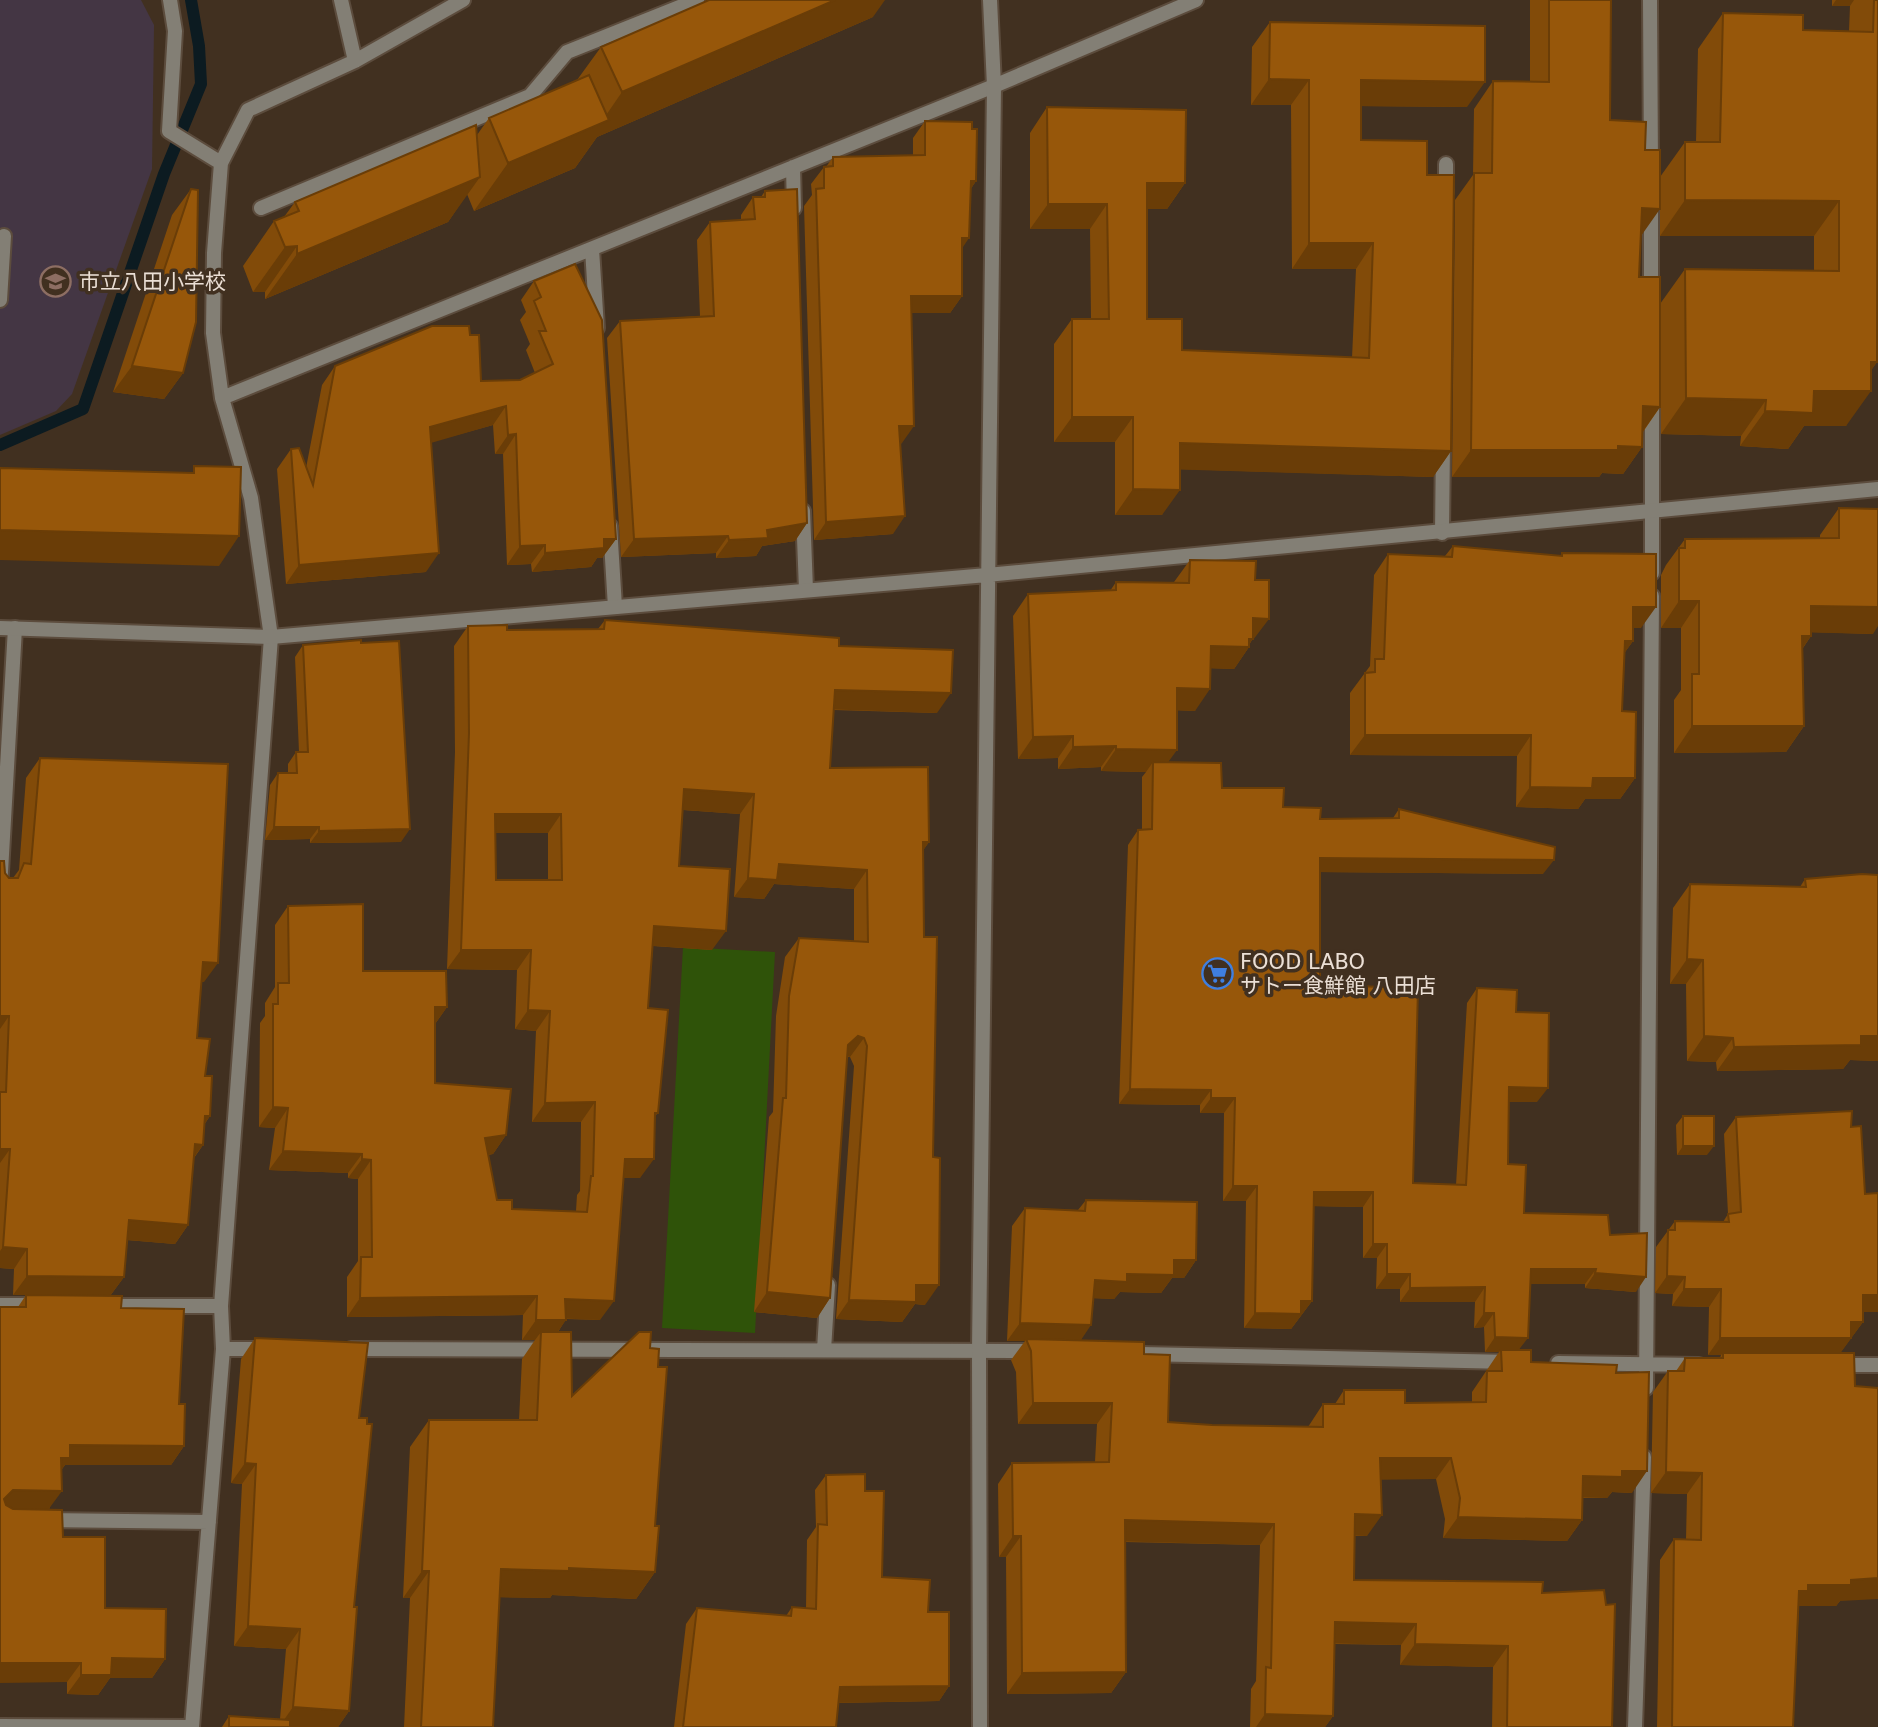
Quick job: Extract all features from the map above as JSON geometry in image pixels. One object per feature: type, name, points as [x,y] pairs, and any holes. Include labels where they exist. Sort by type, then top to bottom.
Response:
[{"type":"street","points":[[170,0],[175,31],[169,131],[222,163]]},
{"type":"street","points":[[341,0],[355,61]]},
{"type":"street","points":[[0,1726],[192,1727],[223,1349],[221,1306],[271,637],[251,498],[222,398],[212,333],[214,253],[222,163],[248,110],[355,61],[463,0]]},
{"type":"street","points":[[261,208],[530,96],[567,52],[697,0]]},
{"type":"street","points":[[980,1727],[979,1350],[994,86],[990,0]]},
{"type":"street","points":[[222,398],[994,86],[1196,0]]},
{"type":"street","points":[[1650,0],[1651,317]]},
{"type":"street","points":[[1446,164],[1446,205]]},
{"type":"street","points":[[793,167],[795,222]]},
{"type":"street","points":[[0,300],[4,236]]},
{"type":"street","points":[[592,249],[598,345]]},
{"type":"street","points":[[1645,1407],[1652,386]]},
{"type":"street","points":[[1442,533],[1443,424]]},
{"type":"street","points":[[0,889],[7,628],[271,637],[987,575],[1878,489]]},
{"type":"street","points":[[803,494],[806,590]]},
{"type":"street","points":[[609,510],[615,607]]},
{"type":"street","points":[[824,1350],[830,1269]]},
{"type":"street","points":[[0,1305],[55,1306]]},
{"type":"street","points":[[83,1306],[221,1306]]},
{"type":"street","points":[[223,1349],[279,1349]]},
{"type":"street","points":[[335,1349],[1048,1352]]},
{"type":"street","points":[[1132,1354],[1521,1363]]},
{"type":"street","points":[[1549,1363],[1715,1365]]},
{"type":"street","points":[[1824,1365],[1878,1365]]},
{"type":"street","points":[[1635,1727],[1644,1435]]},
{"type":"street","points":[[28,1520],[209,1522]]},
{"type":"shaded area","name":"市立八田小学校","points":[[0,0],[141,0],[154,25],[152,169],[72,394],[56,411],[0,435]]},
{"type":"green space","points":[[683,947],[775,952],[755,1333],[662,1328]]},
{"type":"building","points":[[709,0],[835,0],[622,92],[601,47]]},
{"type":"building","points":[[1549,0],[1611,0],[1610,120],[1646,122],[1645,150],[1660,150],[1660,209],[1642,208],[1639,277],[1660,277],[1660,407],[1643,406],[1642,447],[1618,446],[1618,450],[1471,450],[1474,173],[1492,173],[1493,81],[1549,82]]},
{"type":"building","points":[[1874,0],[1878,0],[1877,362],[1871,362],[1871,391],[1814,391],[1813,413],[1765,411],[1766,400],[1686,398],[1685,269],[1839,271],[1839,201],[1685,200],[1685,142],[1720,142],[1723,13],[1803,15],[1803,30],[1873,32]]},
{"type":"building","points":[[1270,22],[1485,26],[1485,82],[1361,80],[1361,140],[1427,141],[1427,175],[1454,175],[1451,451],[1180,443],[1180,490],[1133,489],[1133,417],[1072,417],[1072,319],[1109,319],[1107,204],[1048,204],[1047,107],[1186,110],[1185,183],[1147,183],[1147,319],[1182,319],[1182,350],[1369,358],[1373,243],[1309,243],[1309,80],[1269,79]]},
{"type":"building","points":[[589,75],[609,120],[508,163],[489,118]]},
{"type":"building","points":[[925,121],[972,122],[972,129],[977,129],[976,181],[971,181],[969,238],[962,238],[962,296],[911,296],[914,426],[899,426],[905,516],[826,522],[816,189],[824,188],[824,167],[833,166],[833,157],[925,155]]},
{"type":"building","points":[[476,125],[480,177],[297,254],[297,246],[285,247],[274,221],[299,211],[295,202]]},
{"type":"building","points":[[191,189],[198,190],[196,322],[183,373],[132,366]]},
{"type":"building","points":[[797,189],[807,523],[767,530],[768,538],[729,540],[728,536],[634,539],[620,321],[714,316],[710,222],[755,219],[753,197],[765,197],[765,191]]},
{"type":"building","points":[[575,264],[602,320],[616,539],[604,539],[604,548],[545,553],[545,545],[520,546],[516,434],[508,435],[506,406],[430,427],[439,553],[299,565],[291,449],[299,448],[313,485],[335,366],[432,326],[469,326],[470,335],[479,335],[481,381],[520,380],[553,364],[539,331],[546,331],[534,301],[541,297],[534,281]]},
{"type":"building","points":[[194,466],[241,467],[239,536],[0,530],[0,468],[194,473]]},
{"type":"building","points":[[1839,508],[1878,509],[1878,607],[1811,606],[1811,636],[1802,636],[1804,726],[1692,726],[1692,674],[1699,674],[1699,601],[1679,601],[1679,548],[1685,548],[1685,539],[1839,538]]},
{"type":"building","points":[[1453,546],[1562,556],[1562,553],[1656,554],[1656,607],[1633,607],[1633,641],[1625,641],[1622,711],[1636,712],[1635,778],[1593,778],[1592,788],[1530,787],[1531,735],[1365,735],[1365,673],[1375,672],[1375,659],[1384,659],[1388,554],[1452,557]]},
{"type":"building","points":[[1190,560],[1256,561],[1255,580],[1269,580],[1269,619],[1253,618],[1253,639],[1249,639],[1249,647],[1211,646],[1210,689],[1177,688],[1177,750],[1116,749],[1116,746],[1073,747],[1073,736],[1033,737],[1028,594],[1116,590],[1116,582],[1189,583]]},
{"type":"building","points":[[605,620],[839,638],[839,646],[953,650],[951,693],[835,690],[830,768],[928,767],[929,842],[923,842],[924,937],[937,937],[933,1157],[940,1158],[939,1285],[916,1285],[916,1302],[849,1300],[867,1046],[864,1038],[858,1036],[848,1045],[830,1298],[767,1292],[783,1098],[786,1098],[789,996],[799,938],[868,942],[867,870],[779,864],[777,880],[748,878],[754,794],[684,789],[679,866],[730,869],[726,931],[654,926],[648,1008],[668,1010],[658,1113],[655,1113],[654,1159],[625,1159],[614,1301],[565,1299],[566,1320],[536,1320],[537,1296],[360,1298],[361,1257],[372,1257],[371,1160],[362,1159],[362,1154],[283,1151],[288,1108],[273,1107],[273,1004],[278,1004],[278,983],[289,983],[288,906],[363,904],[363,971],[446,971],[447,1007],[435,1007],[435,1083],[511,1089],[506,1135],[485,1138],[497,1200],[512,1200],[512,1209],[587,1212],[593,1176],[595,1102],[545,1103],[550,1011],[528,1010],[531,950],[461,950],[469,733],[468,626],[507,625],[507,630],[604,629]],"holes":[[[495,814],[561,814],[562,880],[496,880]]]},
{"type":"building","points":[[361,640],[361,643],[399,641],[410,829],[319,831],[319,827],[274,827],[278,773],[297,773],[296,752],[308,752],[303,645]]},
{"type":"building","points":[[40,758],[228,764],[218,963],[203,962],[197,1038],[210,1039],[205,1076],[212,1076],[210,1116],[205,1116],[203,1145],[195,1144],[188,1225],[129,1220],[124,1277],[27,1276],[27,1249],[3,1247],[10,1149],[0,1149],[0,1092],[6,1092],[9,1016],[0,1016],[0,861],[4,861],[5,873],[9,878],[18,878],[24,863],[31,864]]},
{"type":"building","points":[[1153,762],[1221,763],[1222,788],[1284,788],[1283,807],[1321,808],[1320,819],[1399,818],[1399,809],[1555,847],[1554,860],[1320,858],[1320,985],[1418,988],[1413,1183],[1466,1185],[1477,988],[1517,990],[1516,1012],[1549,1013],[1548,1088],[1509,1087],[1508,1164],[1526,1165],[1524,1213],[1608,1215],[1610,1235],[1647,1233],[1646,1277],[1595,1273],[1596,1269],[1531,1269],[1528,1338],[1495,1337],[1494,1313],[1484,1313],[1485,1287],[1410,1288],[1410,1274],[1387,1274],[1387,1244],[1373,1244],[1373,1192],[1314,1192],[1312,1301],[1301,1301],[1301,1314],[1255,1313],[1257,1186],[1233,1186],[1235,1098],[1211,1098],[1211,1090],[1130,1089],[1138,830],[1152,829]]},
{"type":"building","points":[[1878,875],[1878,1036],[1861,1036],[1861,1045],[1734,1047],[1733,1038],[1704,1036],[1703,960],[1687,959],[1690,884],[1806,887],[1805,879]]},
{"type":"building","points":[[1852,1111],[1851,1127],[1861,1126],[1865,1194],[1878,1193],[1878,1295],[1863,1295],[1863,1322],[1851,1322],[1851,1338],[1720,1338],[1721,1289],[1684,1289],[1685,1277],[1667,1276],[1668,1230],[1675,1230],[1675,1221],[1729,1222],[1728,1214],[1741,1212],[1736,1117]]},
{"type":"building","points":[[1683,1116],[1714,1116],[1714,1146],[1683,1146]]},
{"type":"building","points":[[1086,1200],[1197,1202],[1196,1260],[1174,1260],[1174,1275],[1127,1274],[1127,1282],[1095,1280],[1091,1325],[1020,1323],[1025,1208],[1085,1211]]},
{"type":"building","points":[[26,1295],[122,1296],[121,1308],[184,1309],[179,1404],[185,1404],[184,1446],[70,1445],[70,1458],[61,1458],[62,1491],[13,1490],[4,1499],[6,1505],[13,1509],[62,1510],[63,1537],[105,1537],[105,1608],[166,1609],[165,1659],[112,1658],[111,1675],[81,1675],[81,1663],[0,1663],[0,1307],[26,1307]]},
{"type":"building","points":[[541,1332],[571,1332],[572,1396],[639,1332],[651,1332],[650,1348],[659,1349],[658,1367],[667,1367],[655,1526],[659,1526],[655,1572],[569,1568],[569,1571],[501,1569],[493,1727],[421,1727],[429,1571],[422,1571],[429,1420],[537,1420]]},
{"type":"building","points":[[255,1338],[368,1343],[359,1418],[367,1418],[367,1424],[372,1424],[354,1607],[357,1607],[349,1711],[293,1707],[300,1629],[248,1626],[256,1464],[245,1463]]},
{"type":"building","points":[[1026,1339],[1144,1342],[1144,1354],[1170,1355],[1168,1422],[1212,1425],[1323,1427],[1323,1404],[1344,1404],[1344,1390],[1405,1390],[1405,1403],[1486,1402],[1487,1371],[1502,1371],[1501,1350],[1531,1350],[1531,1362],[1617,1365],[1616,1373],[1649,1372],[1647,1471],[1622,1471],[1622,1477],[1583,1476],[1582,1520],[1458,1517],[1460,1498],[1451,1458],[1380,1458],[1382,1515],[1355,1514],[1354,1580],[1543,1582],[1542,1593],[1604,1590],[1606,1605],[1615,1604],[1612,1727],[1507,1727],[1508,1646],[1415,1644],[1416,1624],[1335,1622],[1333,1716],[1265,1714],[1266,1667],[1271,1668],[1274,1524],[1125,1520],[1126,1672],[1022,1673],[1021,1536],[1013,1536],[1012,1463],[1109,1462],[1112,1403],[1033,1403],[1031,1351]]},
{"type":"building","points":[[1723,1353],[1854,1353],[1855,1386],[1878,1388],[1878,1578],[1851,1580],[1851,1585],[1808,1585],[1808,1591],[1799,1591],[1793,1727],[1672,1727],[1674,1539],[1701,1540],[1702,1473],[1666,1472],[1668,1371],[1684,1371],[1685,1358],[1723,1358]]},
{"type":"building","points":[[865,1474],[865,1491],[884,1491],[882,1577],[930,1580],[928,1612],[949,1612],[949,1686],[840,1687],[836,1727],[683,1727],[697,1608],[791,1616],[792,1607],[816,1609],[818,1524],[827,1525],[826,1475]]},
{"type":"building","points":[[229,1716],[290,1720],[290,1727],[229,1727]]},
{"type":"waterway","points":[[0,445],[83,409],[164,174],[201,84],[199,46],[191,0]]},
{"type":"place","name":"市立八田小学校","points":[[56,282]]},
{"type":"place","name":"FOOD LABO サトー食鮮館 八田店","points":[[1217,974]]}]
